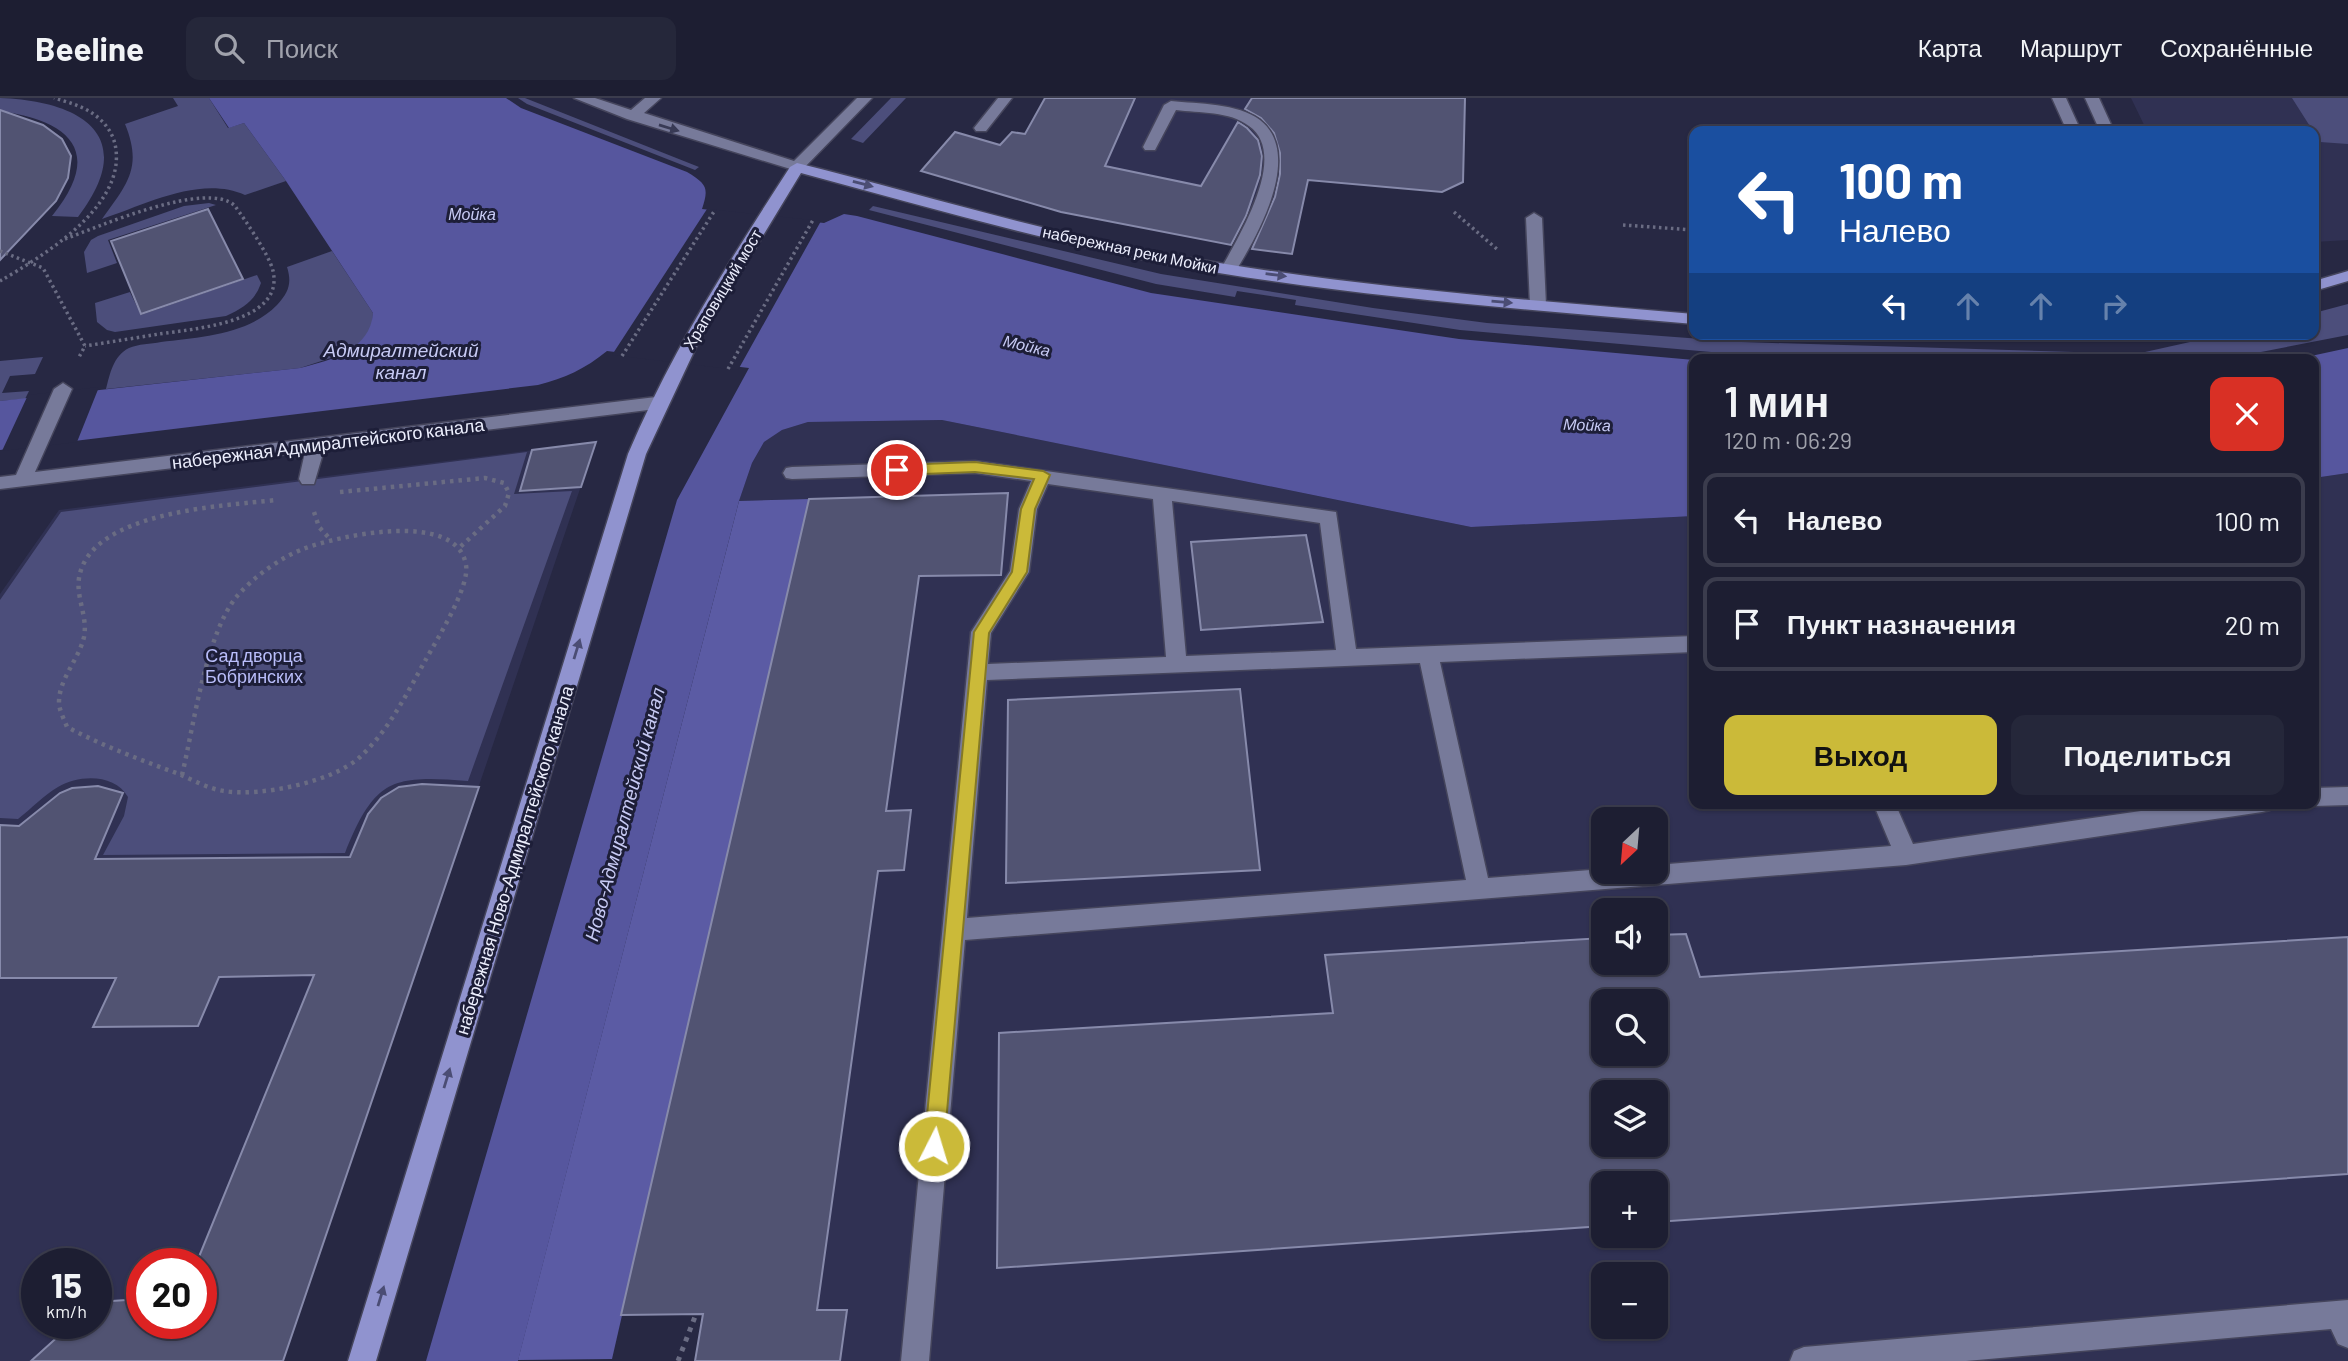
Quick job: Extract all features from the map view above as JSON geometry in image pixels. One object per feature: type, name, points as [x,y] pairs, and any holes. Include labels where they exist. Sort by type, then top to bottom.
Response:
[{"type":"main road","name":"Храповицкий мост","points":[[678,363],[797,167]]},
{"type":"main road","name":"набережная реки Мойки","points":[[797,167],[1047,233],[1229,270],[1538,305],[1689,319]]},
{"type":"main road","points":[[2319,285],[2348,276]]},
{"type":"main road","name":"набережная Ново-Адмиралтейского канала","points":[[362,1361],[637,453],[656,404],[678,363]]},
{"type":"street","name":"набережная реки Мойки","points":[[581,98],[797,167]]},
{"type":"street","points":[[632,116],[654,98]]},
{"type":"street","points":[[797,167],[865,98]]},
{"type":"street","points":[[981,128],[1005,98]]},
{"type":"street","points":[[2059,98],[2072,126]]},
{"type":"street","points":[[2092,98],[2105,126]]},
{"type":"street","points":[[1150,146],[1171,105],[1236,116],[1253,122],[1264,130],[1270,141],[1274,167],[1266,192],[1229,270]]},
{"type":"street","points":[[1534,218],[1538,305]]},
{"type":"street","points":[[23,481],[63,390]]},
{"type":"street","name":"набережная Адмиралтейского канала","points":[[0,483],[656,404]]},
{"type":"street","points":[[308,479],[316,445]]},
{"type":"street","points":[[793,473],[975,467],[1329,517],[1347,657]]},
{"type":"street","points":[[915,1361],[981,632],[1019,572],[1028,509],[1043,475]]},
{"type":"street","points":[[1161,493],[1177,664]]},
{"type":"street","points":[[978,672],[1689,644]]},
{"type":"street","points":[[1428,654],[1479,889]]},
{"type":"street","points":[[2319,797],[2348,796]]},
{"type":"street","points":[[1887,809],[1906,855]]},
{"type":"street","points":[[954,930],[1906,855],[2221,809]]},
{"type":"street","points":[[1804,1361],[2345,1321]]},
{"type":"path","points":[[0,281],[65,239],[91,213],[112,183],[119,155],[115,135],[100,116],[72,102],[54,98]]},
{"type":"path","points":[[65,239],[184,200],[221,197],[233,203],[275,281],[269,299],[246,316],[229,323],[85,345]]},
{"type":"path","points":[[622,356],[715,210]]},
{"type":"path","points":[[1454,212],[1500,251]]},
{"type":"path","points":[[729,369],[813,220]]},
{"type":"path","points":[[1623,225],[1689,230]]},
{"type":"path","points":[[0,251],[43,268],[85,345]]},
{"type":"path","points":[[63,390],[85,345]]},
{"type":"path","points":[[330,493],[485,478],[504,483],[509,493],[505,506],[459,548]]},
{"type":"path","points":[[182,775],[216,630],[238,595],[268,568],[303,549],[331,540],[403,529],[435,535],[459,548],[467,566],[458,600],[390,724],[358,759],[316,780],[265,792],[223,791],[97,743],[67,727],[59,700],[84,635],[79,576],[86,558],[102,542],[129,525],[156,517],[289,498]]},
{"type":"path","points":[[315,503],[314,511],[319,527],[331,540]]},
{"type":"path","points":[[678,1361],[696,1314]]},
{"type":"shaded area","points":[[1089,98],[1321,98],[1292,254],[1061,212],[1024,202],[1073,129]]},
{"type":"shaded area","points":[[2131,98],[2348,98],[2348,240],[2319,242],[2319,126],[2145,126]]},
{"type":"shaded area","points":[[942,420],[1471,527],[1689,516],[1689,809],[2319,809],[2319,477],[2348,473],[2348,1361],[695,1361],[703,1315],[621,1315],[809,499],[739,501],[752,463],[764,442],[782,430],[808,422]]},
{"type":"shaded area","points":[[596,442],[283,1361],[0,1361],[0,594],[59,510]]},
{"type":"shaded area","points":[[809,499],[612,1359],[518,1360],[739,501]]},
{"type":"green space","points":[[0,98],[56,106],[77,116],[93,128],[102,145],[104,165],[96,189],[78,217],[52,216],[68,194],[76,174],[77,157],[72,143],[61,132],[45,123],[0,111]]},
{"type":"green space","points":[[173,98],[209,98],[228,128],[244,123],[286,181],[245,195],[210,188],[191,190],[102,219],[130,175],[133,152],[125,124],[178,106]]},
{"type":"green space","points":[[518,98],[525,98],[699,167],[695,170],[527,104]]},
{"type":"green space","points":[[891,98],[906,98],[863,143],[851,139]]},
{"type":"green space","points":[[2292,98],[2348,98],[2348,144],[2320,142],[2319,126],[2310,126]]},
{"type":"green space","points":[[209,203],[216,205],[108,240],[117,263],[87,273],[84,252],[91,240],[184,206]]},
{"type":"green space","points":[[873,206],[1161,274],[1373,308],[1487,323],[1689,340],[2108,353],[2145,352],[2199,340],[2319,340],[2319,312],[2348,304],[2348,335],[2251,354],[1734,354],[1460,330],[1295,305],[1296,300],[1237,291],[1235,297],[1156,284],[869,210]]},
{"type":"green space","points":[[332,251],[373,313],[372,327],[363,341],[346,353],[300,368],[106,389],[116,361],[124,351],[140,345],[222,333],[252,323],[277,305],[284,296],[289,283],[287,267]]},
{"type":"green space","points":[[257,275],[261,283],[252,299],[226,316],[115,332],[107,330],[97,322],[95,303],[130,292],[141,315]]},
{"type":"green space","points":[[43,357],[35,374],[10,376],[2,393],[29,391],[25,399],[0,401],[0,361]]},
{"type":"green space","name":"Сад дворца Бобринских","points":[[527,452],[514,494],[572,491],[468,781],[421,779],[389,787],[377,796],[366,810],[345,853],[103,855],[124,816],[128,797],[115,784],[96,778],[76,780],[58,787],[18,819],[0,818],[0,600],[61,512]]},
{"type":"water","name":"Мойка","points":[[209,98],[506,98],[521,108],[687,172],[705,187],[702,209],[824,223],[844,214],[1151,293],[1459,339],[1689,360],[1689,516],[1471,527],[942,420],[808,422],[782,430],[764,442],[752,463],[739,501],[518,1361],[426,1361],[677,500],[749,368],[607,351],[574,372],[538,385],[0,450],[0,401],[300,368],[336,357],[357,345],[365,336],[373,313],[286,181],[244,123],[229,128]]},
{"type":"water","points":[[2348,348],[2348,473],[2319,477],[2319,354]]},
{"type":"pier","points":[[707,209],[821,221],[738,370],[612,355]]},
{"type":"pier","points":[[99,387],[77,442],[2,451],[28,395]]},
{"type":"building","points":[[1045,98],[1135,98],[1105,166],[1201,186],[1238,122],[1247,128],[1258,140],[1262,156],[1260,175],[1246,216],[1231,245],[1061,212],[921,171],[955,132],[1000,145],[1012,132],[1025,134]]},
{"type":"building","points":[[1252,98],[1465,98],[1463,182],[1442,192],[1308,180],[1292,254],[1252,249],[1275,197],[1280,174],[1280,153],[1274,133],[1261,118],[1245,109]]},
{"type":"building","points":[[0,110],[43,125],[62,139],[71,156],[68,178],[56,201],[0,260]]},
{"type":"building","points":[[208,209],[243,279],[141,314],[111,241]]},
{"type":"building","points":[[596,442],[581,487],[520,491],[532,450]]},
{"type":"building","points":[[1008,493],[1001,575],[919,576],[886,811],[911,810],[904,870],[878,871],[817,1310],[847,1310],[840,1361],[695,1361],[703,1314],[621,1315],[809,499]]},
{"type":"building","points":[[1306,535],[1323,622],[1201,630],[1191,542]]},
{"type":"building","points":[[1240,689],[1260,870],[1006,883],[1008,700]]},
{"type":"building","points":[[422,784],[479,787],[283,1361],[31,1361],[55,1339],[112,1339],[112,1301],[126,1300],[126,1339],[217,1339],[217,1248],[203,1248],[314,975],[219,977],[198,1026],[93,1027],[116,978],[0,978],[0,825],[19,826],[60,793],[72,788],[98,786],[123,793],[95,859],[350,857],[368,814],[381,798],[399,787]]},
{"type":"building","points":[[1686,934],[1700,977],[2348,937],[2348,1174],[1668,1221],[1668,1171],[1591,1171],[1591,1227],[997,1268],[999,1033],[1333,1013],[1325,955],[1591,939],[1591,975],[1668,975],[1668,935]]},
{"type":"route","points":[[897,470],[975,467],[1043,475],[1028,509],[1019,572],[981,632],[934,1146]]},
{"type":"water label","name":"Адмиралтейский канал","points":[[401,360]]},
{"type":"water label","name":"Ново-Адмиралтейский канал","points":[[624,814]]}]
